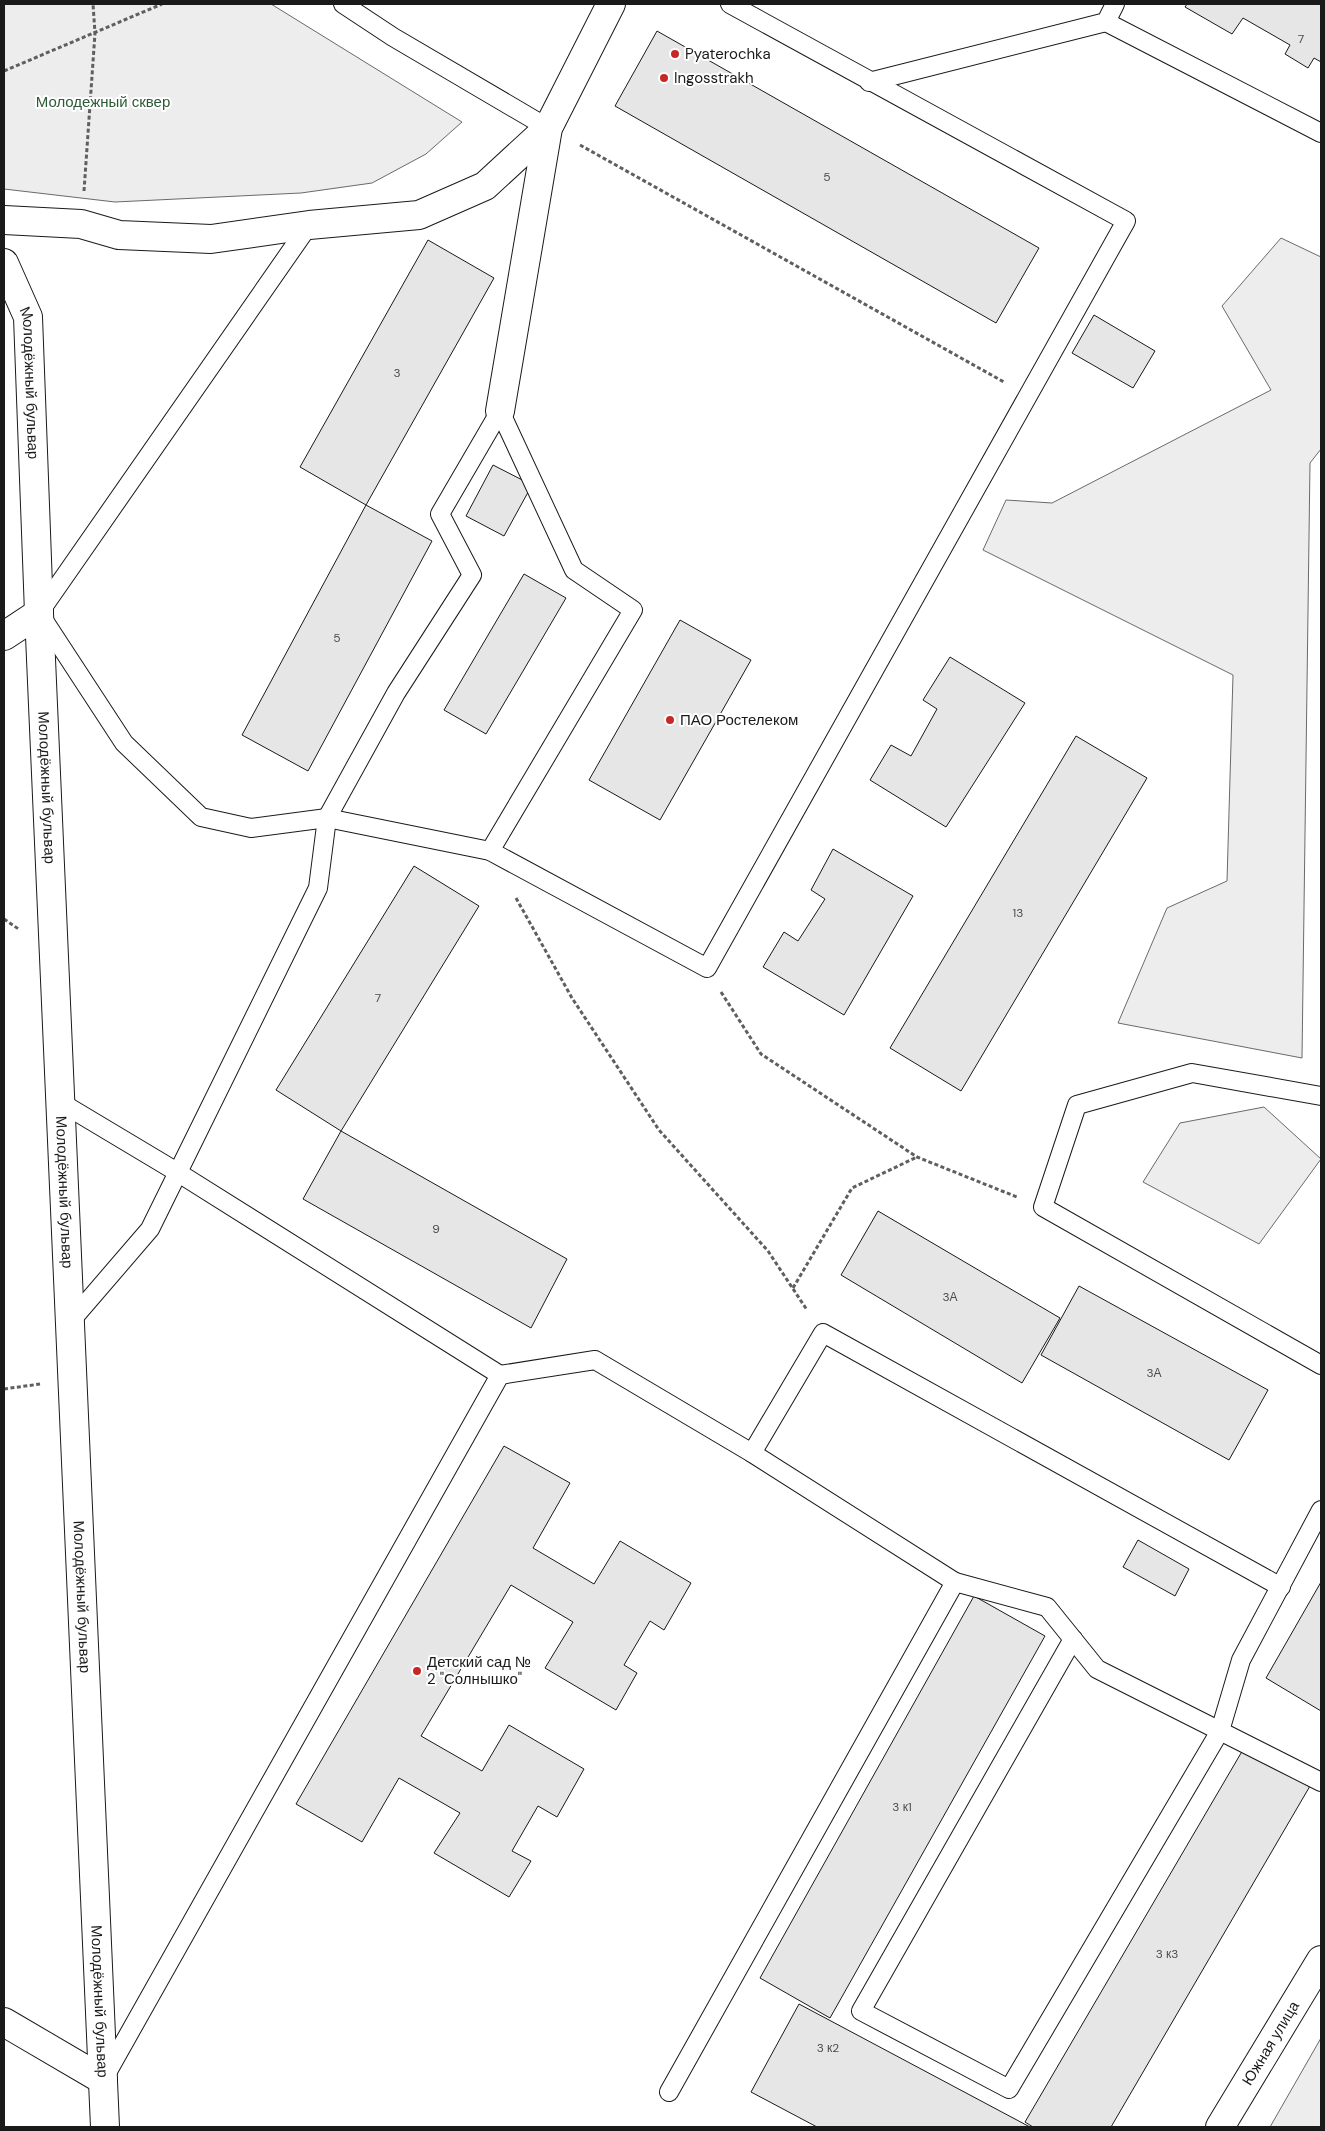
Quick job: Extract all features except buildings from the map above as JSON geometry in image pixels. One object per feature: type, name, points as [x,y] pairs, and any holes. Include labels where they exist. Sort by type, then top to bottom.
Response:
[{"type":"street","points":[[500,411],[548,128],[611,4]]},
{"type":"street","points":[[4,220],[81,224],[119,235],[211,239],[309,225],[419,215],[485,186],[548,128]]},
{"type":"street","name":"Молодёжный бульвар","points":[[4,263],[28,317],[60,1102],[106,2127]]},
{"type":"street","points":[[4,636],[39,613]]},
{"type":"street","name":"Южная улица","points":[[1220,2127],[1321,1960]]},
{"type":"street","points":[[4,2022],[103,2080]]},
{"type":"lane","points":[[343,4],[393,37],[548,128]]},
{"type":"lane","points":[[309,225],[39,613],[124,742],[201,817],[251,828],[327,818],[490,851],[707,968],[1126,222],[730,4]]},
{"type":"lane","points":[[1106,22],[1115,4]]},
{"type":"lane","points":[[869,82],[1106,22],[1321,133]]},
{"type":"lane","points":[[70,1322],[150,1229],[318,888],[327,818],[396,693],[472,575],[440,514],[500,411]]},
{"type":"lane","points":[[490,851],[633,610],[574,570],[500,411]]},
{"type":"lane","points":[[1321,1096],[1192,1073],[1077,1105],[1044,1207],[1321,1365]]},
{"type":"lane","points":[[60,1102],[177,1172],[500,1375],[595,1360],[752,1452],[955,1582],[1047,1607],[1097,1669],[1321,1782]]},
{"type":"lane","points":[[752,1452],[823,1333],[1281,1587]]},
{"type":"lane","points":[[103,2080],[500,1375]]},
{"type":"lane","points":[[1073,1639],[861,2011],[1009,2089],[1220,1731],[1241,1660],[1321,1510]]},
{"type":"lane","points":[[669,2092],[955,1582]]},
{"type":"path","points":[[81,224],[95,34],[93,4]]},
{"type":"path","points":[[4,71],[162,4]]},
{"type":"path","points":[[548,128],[1028,395]]},
{"type":"path","points":[[490,851],[572,998],[659,1130],[768,1251],[823,1333]]},
{"type":"path","points":[[707,968],[761,1054],[917,1156],[1044,1207]]},
{"type":"path","points":[[793,1288],[852,1188],[917,1156]]},
{"type":"shaded area","points":[[4,4],[271,4],[462,122],[426,154],[372,183],[301,193],[115,202],[4,189]]},
{"type":"shaded area","points":[[1281,238],[1321,257],[1321,449],[1310,463],[1302,1058],[1118,1023],[1167,908],[1227,881],[1233,675],[983,550],[1006,500],[1052,503],[1271,390],[1222,306]]},
{"type":"shaded area","points":[[1264,1107],[1321,1159],[1259,1244],[1143,1182],[1180,1123]]},
{"type":"shaded area","points":[[1321,2038],[1321,2127],[1270,2127]]},
{"type":"place","name":"Pyaterochka","points":[[675,54]]},
{"type":"place","name":"Ingosstrakh","points":[[664,78]]},
{"type":"place","name":"ПАО Ростелеком","points":[[670,720]]},
{"type":"place","name":"Детский сад № 2 \"Солнышко\"","points":[[417,1671]]},
{"type":"park label","name":"Молодежный сквер","points":[[103,102]]}]
